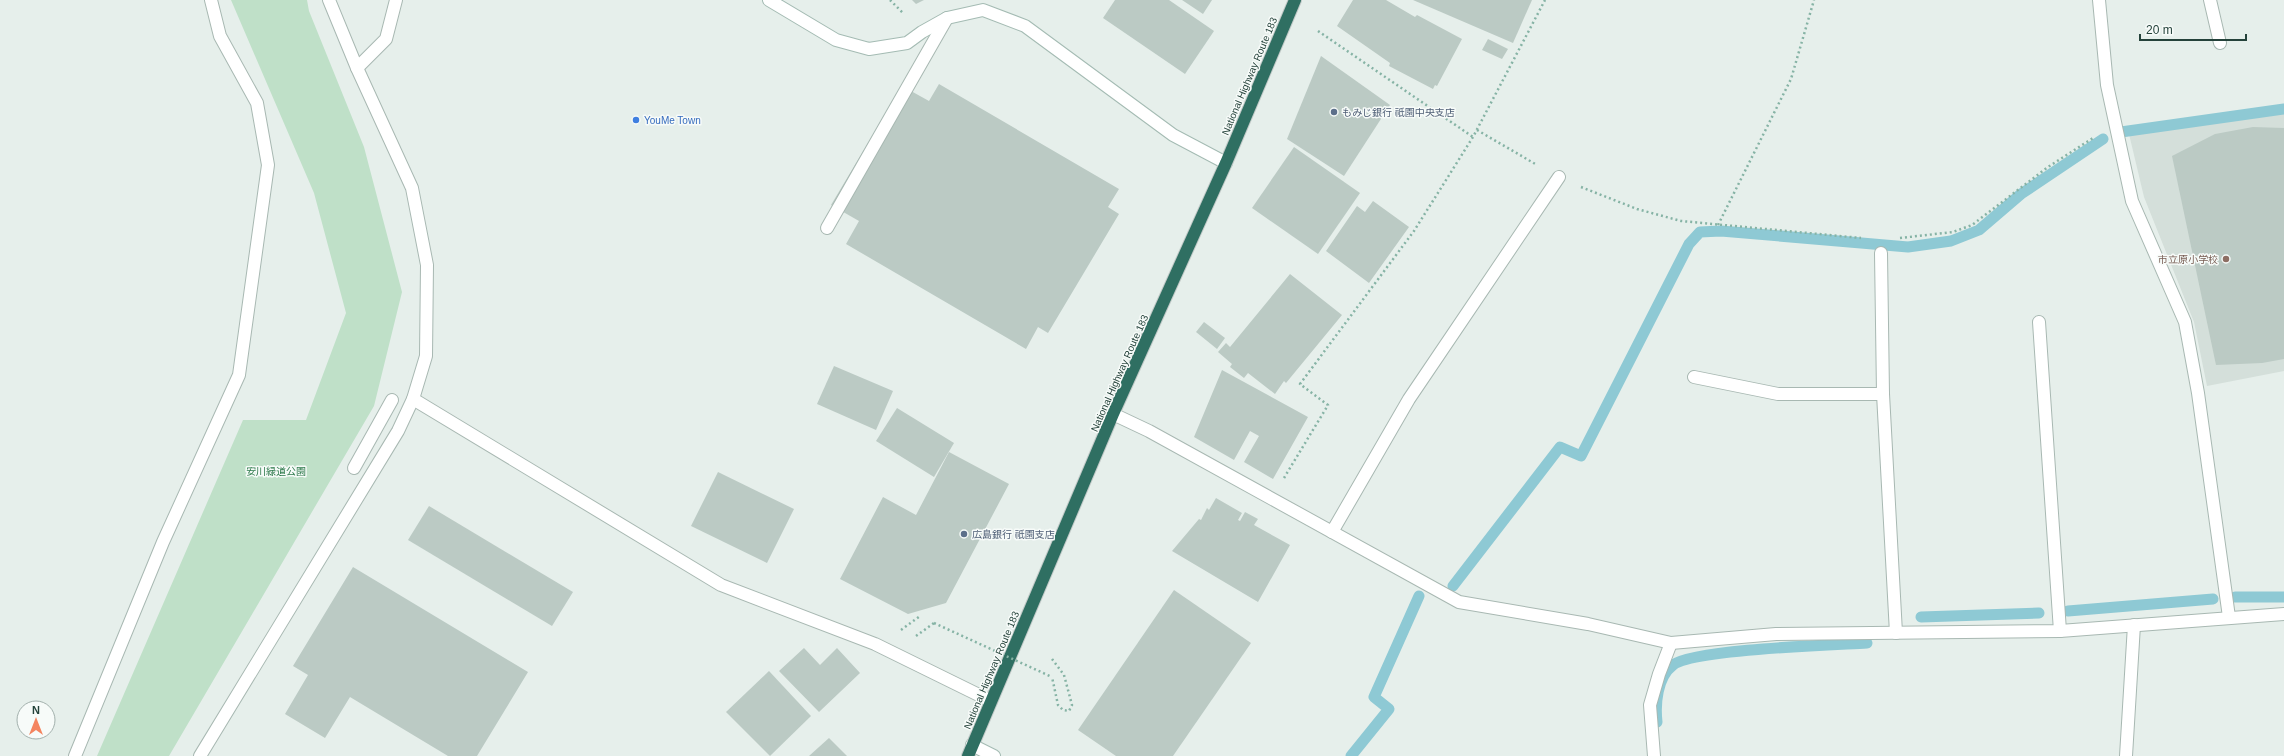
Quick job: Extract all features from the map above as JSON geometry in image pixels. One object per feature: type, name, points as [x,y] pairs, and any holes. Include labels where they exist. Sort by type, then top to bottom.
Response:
[{"type":"highway","name":"National Highway Route 183","points":[[970,750],[1113,414],[1226,163],[1295,0]]},
{"type":"street","points":[[75,756],[163,542],[239,375],[268,165],[257,103],[220,36],[211,0]]},
{"type":"street","points":[[200,756],[398,431],[413,399],[426,356],[427,265],[412,188],[357,68],[329,0]]},
{"type":"street","points":[[357,68],[386,39],[396,0]]},
{"type":"street","points":[[769,0],[836,40],[869,49],[907,44],[922,32],[948,18],[983,10],[1025,26],[1173,135],[1226,163]]},
{"type":"street","points":[[2099,0],[2107,85],[2132,201],[2185,322],[2198,393],[2229,617]]},
{"type":"street","points":[[2210,0],[2220,44]]},
{"type":"street","points":[[827,228],[948,18]]},
{"type":"street","points":[[1332,532],[1409,399],[1559,177]]},
{"type":"street","points":[[1881,253],[1883,394],[1896,633]]},
{"type":"street","points":[[2039,322],[2060,631]]},
{"type":"street","points":[[1694,377],[1778,394],[1883,394]]},
{"type":"street","points":[[413,399],[721,584],[874,644],[991,701]]},
{"type":"street","points":[[354,468],[392,400]]},
{"type":"street","points":[[1113,414],[1272,499],[1459,602],[1588,624],[1671,643],[1776,634],[2060,631],[2284,614]]},
{"type":"street","points":[[2126,756],[2134,625]]},
{"type":"street","points":[[1654,756],[1650,705],[1659,674],[1671,643]]},
{"type":"street","points":[[970,750],[994,756]]},
{"type":"path","points":[[1272,499],[1328,405],[1300,384],[1414,231],[1477,130],[1545,0]]},
{"type":"path","points":[[1718,225],[1791,79],[1814,0]]},
{"type":"path","points":[[1318,31],[1473,137]]},
{"type":"path","points":[[1896,238],[1919,238],[1953,232],[1972,225],[2048,167],[2092,138],[2116,127]]},
{"type":"path","points":[[1477,130],[1559,177],[1637,209],[1681,221],[1869,238]]},
{"type":"path","points":[[899,631],[920,616]]},
{"type":"path","points":[[915,637],[934,623],[1052,677],[1058,705],[1063,710],[1068,711],[1072,705],[1064,675],[1052,659]]},
{"type":"shaded area","name":"市立原小学校","points":[[2284,108],[2284,371],[2207,386],[2194,322],[2144,197],[2129,134]]},
{"type":"green space","name":"安川緑道公園","points":[[231,0],[307,0],[309,11],[364,147],[402,292],[374,406],[169,756],[97,756],[243,420],[306,420],[346,313],[314,193]]},
{"type":"building","points":[[912,0],[924,0],[916,4]]},
{"type":"building","points":[[1115,0],[1169,0],[1214,31],[1185,74],[1103,18]]},
{"type":"building","points":[[1182,0],[1212,0],[1203,14]]},
{"type":"building","points":[[1353,0],[1386,0],[1415,17],[1417,15],[1462,39],[1437,86],[1435,85],[1433,89],[1389,66],[1390,63],[1337,26]]},
{"type":"building","points":[[1413,0],[1532,0],[1513,43]]},
{"type":"building","points":[[1488,39],[1508,49],[1502,59],[1482,50]]},
{"type":"building","points":[[1321,56],[1390,105],[1344,176],[1287,139]]},
{"type":"building","points":[[939,84],[1119,189],[1108,207],[1119,214],[1048,333],[1038,327],[1026,349],[846,244],[859,221],[831,205],[902,86],[929,101]]},
{"type":"building","name":"市立原小学校","points":[[2253,127],[2284,128],[2284,359],[2262,363],[2216,365],[2172,156],[2215,134]]},
{"type":"building","points":[[1294,147],[1360,193],[1318,254],[1252,208]]},
{"type":"building","points":[[1373,201],[1409,227],[1369,283],[1326,251],[1357,206],[1365,212]]},
{"type":"building","points":[[1290,274],[1342,315],[1286,383],[1284,381],[1275,394],[1248,373],[1244,378],[1230,367],[1232,364],[1218,352],[1226,343],[1230,347]]},
{"type":"building","points":[[1204,322],[1225,338],[1217,349],[1196,332]]},
{"type":"building","points":[[834,366],[893,391],[876,430],[817,404]]},
{"type":"building","points":[[1222,370],[1308,417],[1273,479],[1244,462],[1259,436],[1250,431],[1234,460],[1194,437]]},
{"type":"building","points":[[897,408],[954,443],[934,477],[876,441]]},
{"type":"building","points":[[949,452],[1009,484],[946,603],[908,614],[840,579],[883,497],[916,515]]},
{"type":"building","points":[[718,472],[794,509],[767,563],[691,526]]},
{"type":"building","points":[[1216,498],[1242,513],[1238,520],[1240,521],[1245,512],[1258,519],[1254,525],[1290,545],[1258,602],[1172,551],[1199,519],[1201,520],[1207,508],[1209,510]]},
{"type":"building","points":[[429,506],[573,592],[552,626],[408,540]]},
{"type":"building","points":[[353,567],[528,672],[477,756],[448,756],[350,697],[325,738],[285,714],[308,675],[293,666]]},
{"type":"building","points":[[1174,590],[1251,643],[1173,756],[1116,756],[1078,730]]},
{"type":"building","points":[[804,648],[820,665],[837,648],[860,673],[819,712],[779,671]]},
{"type":"building","points":[[769,671],[811,716],[770,756],[726,712]]},
{"type":"building","points":[[829,738],[847,756],[809,756]]},
{"type":"waterway","points":[[2121,132],[2284,109]]},
{"type":"waterway","points":[[1453,586],[1560,447],[1581,456],[1689,244],[1700,232],[1721,231],[1908,247],[1951,241],[1979,230],[2021,194],[2103,139]]},
{"type":"waterway","points":[[1351,756],[1389,709],[1374,697],[1419,596]]},
{"type":"waterway","points":[[2235,597],[2284,597]]},
{"type":"waterway","points":[[2068,611],[2213,599]]},
{"type":"waterway","points":[[1921,617],[2039,613]]},
{"type":"waterway","points":[[1657,722],[1656,707],[1658,691],[1663,676],[1673,665],[1686,660],[1707,655],[1765,649],[1867,643]]},
{"type":"place","name":"もみじ銀行 祇園中央支店","points":[[1334,112]]},
{"type":"place","name":"YouMe Town","points":[[636,120]]},
{"type":"place","name":"市立原小学校","points":[[2226,259]]},
{"type":"place","name":"広島銀行 祇園支店","points":[[964,534]]}]
